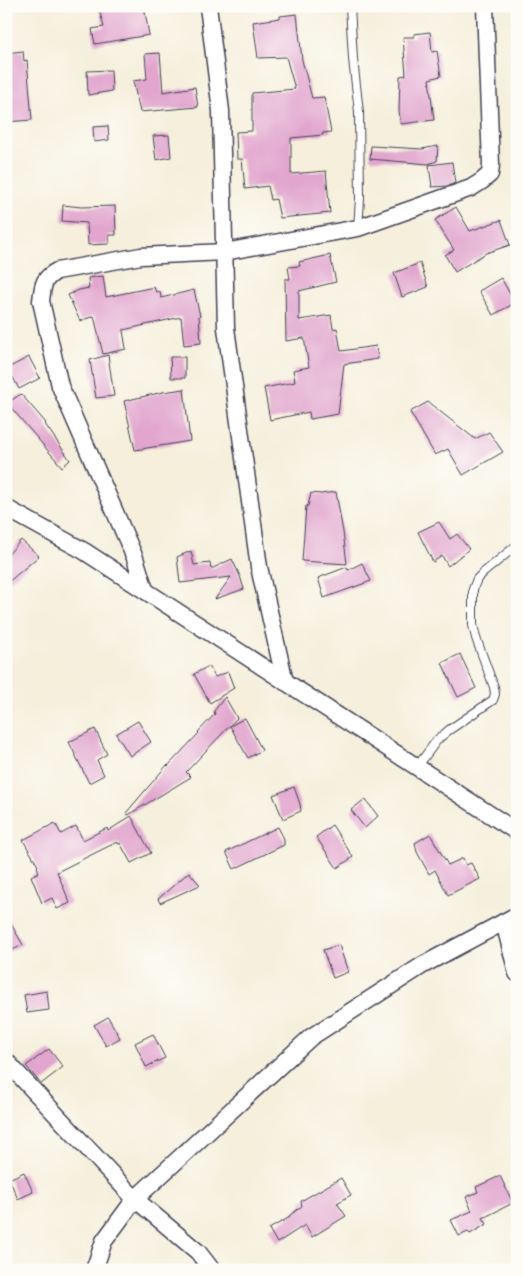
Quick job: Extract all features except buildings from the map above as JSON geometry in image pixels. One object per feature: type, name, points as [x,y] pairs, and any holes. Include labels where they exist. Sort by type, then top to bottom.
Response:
[{"type":"street","points":[[208,6],[221,111],[226,328],[258,567],[285,682]]},
{"type":"street","points":[[144,590],[135,558],[60,386],[41,301],[47,276],[57,271],[141,256],[224,252],[358,228],[472,188],[490,174],[492,164],[485,6]]},
{"type":"street","points":[[6,508],[84,551],[517,832]]},
{"type":"street","points":[[94,1270],[104,1241],[134,1199],[312,1037],[423,965],[510,918],[517,974]]},
{"type":"street","points":[[6,1061],[134,1199],[198,1252],[212,1270]]},
{"type":"lane","points":[[350,6],[360,121],[358,228]]},
{"type":"lane","points":[[417,767],[437,740],[493,700],[495,694],[494,687],[473,625],[473,589],[477,579],[483,572],[517,545]]}]
